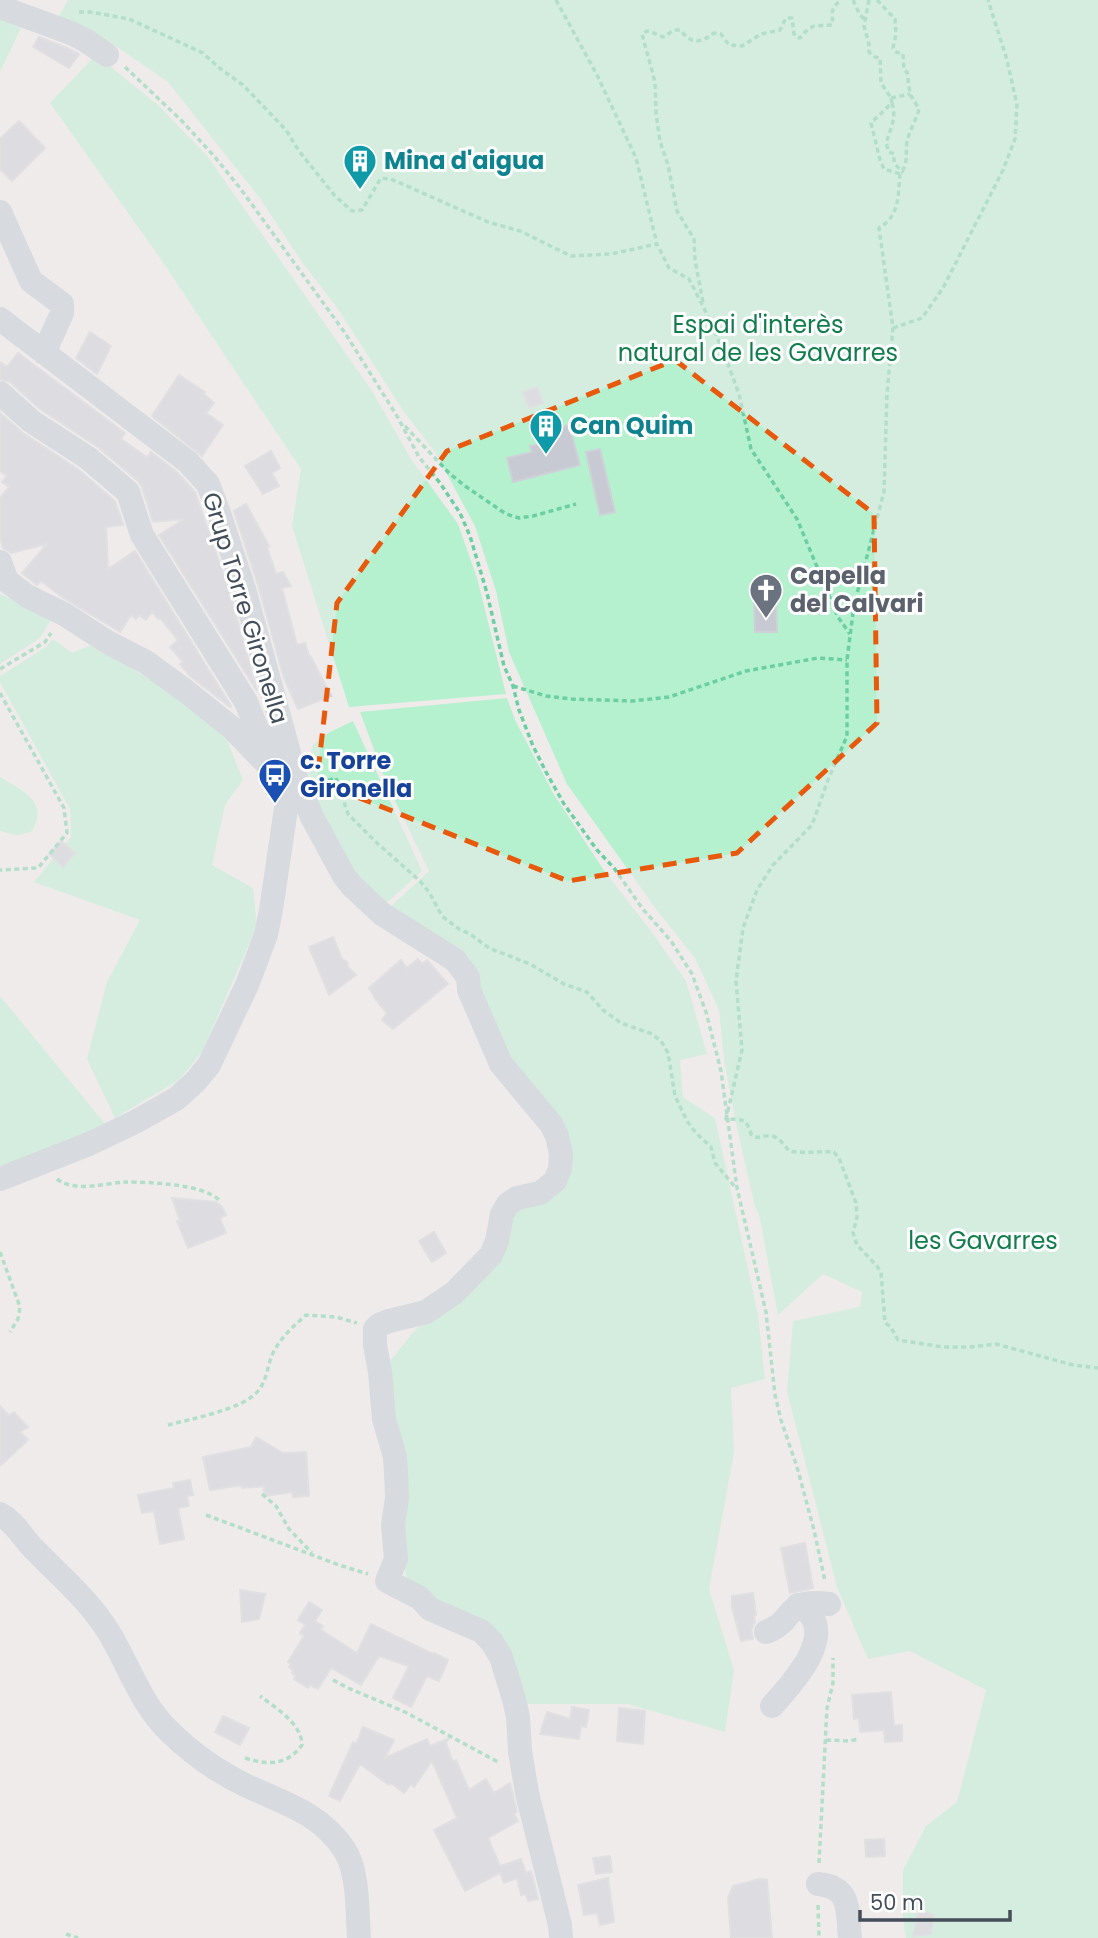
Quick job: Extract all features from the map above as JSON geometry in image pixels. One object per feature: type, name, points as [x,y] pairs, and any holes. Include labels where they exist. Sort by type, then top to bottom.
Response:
[{"type":"street","points":[[0,7],[85,40],[107,55]]},
{"type":"street","points":[[0,212],[31,281],[62,304],[62,313],[44,353]]},
{"type":"street","name":"Grup Torre Gironella","points":[[3,329],[44,353],[188,462],[208,484],[244,589],[295,784]]},
{"type":"street","name":"Grup Torre Gironella","points":[[0,393],[31,421],[88,458],[128,492],[142,536],[246,702],[257,729],[295,784]]},
{"type":"street","name":"Grup Torre Gironella","points":[[2,574],[27,596],[64,614],[109,643],[146,662],[232,728],[277,776],[295,784]]},
{"type":"street","points":[[0,1179],[124,1128],[176,1099],[209,1065],[247,985],[266,935],[285,817],[295,784]]},
{"type":"street","points":[[295,784],[344,876],[352,886],[382,914],[449,954],[464,971],[468,977],[469,990],[498,1058],[509,1076],[551,1124],[561,1154],[560,1169],[555,1181],[541,1194],[517,1198],[508,1204],[502,1214],[497,1241],[491,1255],[454,1293],[426,1312],[389,1321],[375,1329],[384,1419],[395,1457],[396,1472],[397,1498],[393,1525],[396,1559],[387,1581],[420,1598],[430,1609],[481,1631],[501,1657],[518,1717],[527,1793],[561,1938]]},
{"type":"street","points":[[0,1514],[16,1525],[30,1545],[79,1593],[106,1628],[137,1689],[168,1731],[212,1767],[304,1811],[323,1826],[344,1849],[351,1863],[355,1885],[359,1938]]},
{"type":"street","points":[[766,1632],[779,1626],[799,1605],[816,1602],[829,1604]]},
{"type":"street","points":[[772,1706],[803,1670],[814,1643],[814,1617],[799,1605]]},
{"type":"street","points":[[818,1884],[830,1885],[840,1890],[846,1901],[850,1938]]},
{"type":"path","points":[[556,0],[597,75],[636,158],[657,244],[669,268],[689,279],[724,353],[739,394],[751,449],[797,519],[838,617],[850,634]]},
{"type":"path","points":[[704,307],[694,239],[677,211],[668,165],[660,141],[655,82],[642,34],[647,31],[663,37],[674,30],[680,30],[685,37],[697,41],[714,33],[721,34],[729,45],[742,46],[761,34],[780,30],[786,18],[792,18],[794,34],[800,38],[807,29],[814,26],[830,26],[834,6],[840,0]]},
{"type":"path","points":[[853,0],[866,21]]},
{"type":"path","points":[[869,0],[864,26],[869,52],[880,58],[881,83],[894,107],[892,131],[886,143],[889,152],[894,154],[894,163],[901,173]]},
{"type":"path","points":[[726,1119],[742,1051],[736,981],[743,928],[757,890],[773,865],[812,825],[847,736],[847,660],[854,605],[884,492],[887,394],[893,328],[879,228],[895,214],[901,173],[907,163],[907,139],[919,109],[910,94],[903,54],[893,48],[895,19],[877,0]]},
{"type":"path","points":[[893,328],[922,318],[943,288],[1003,170],[1015,139],[1017,105],[1007,60],[988,0]]},
{"type":"path","points":[[58,29],[61,21],[70,12],[90,12],[129,19],[203,53],[243,85],[277,121],[335,196],[352,211],[362,210],[382,178],[404,184],[488,222],[520,231],[571,256],[611,254],[657,244]]},
{"type":"path","points":[[107,55],[120,63],[159,98],[214,156],[345,333],[397,416],[419,457],[440,483],[465,523],[487,593],[500,654],[519,710],[533,746],[564,804],[642,908],[671,941],[692,974],[706,1012],[721,1071],[737,1188],[766,1312],[775,1395],[814,1530],[829,1604]]},
{"type":"path","points":[[901,173],[884,169],[871,123],[892,100],[910,94]]},
{"type":"path","points":[[397,416],[449,473],[506,514],[519,518],[576,504]]},
{"type":"path","points":[[0,669],[45,642],[64,614]]},
{"type":"path","points":[[513,686],[546,696],[633,701],[670,697],[746,671],[818,658],[847,660]]},
{"type":"path","points":[[0,693],[64,808],[67,833],[38,868],[0,870]]},
{"type":"path","points":[[295,784],[336,778],[348,814],[420,881],[442,915],[450,922],[489,948],[530,964],[564,984],[587,992],[603,1010],[621,1023],[652,1034],[661,1041],[668,1054],[675,1096],[687,1121],[711,1147],[715,1163],[737,1188]]},
{"type":"path","points":[[726,1119],[744,1120],[755,1138],[769,1135],[784,1143],[789,1151],[834,1152],[839,1158],[856,1203],[857,1217],[853,1233],[857,1244],[881,1273],[885,1323],[890,1326],[898,1340],[943,1347],[971,1347],[996,1343],[1073,1365],[1098,1368]]},
{"type":"path","points":[[38,1165],[67,1185],[127,1182],[187,1187],[211,1194],[220,1201]]},
{"type":"path","points":[[0,1252],[20,1307],[18,1319],[10,1332]]},
{"type":"path","points":[[168,1425],[237,1406],[256,1394],[266,1378],[273,1352],[289,1329],[306,1315],[336,1317],[375,1329]]},
{"type":"path","points":[[262,1494],[276,1506],[289,1528],[313,1555]]},
{"type":"path","points":[[206,1516],[387,1581]]},
{"type":"path","points":[[819,1938],[818,1884],[825,1740],[834,1647]]},
{"type":"path","points":[[333,1680],[405,1712],[500,1763]]},
{"type":"path","points":[[236,1756],[263,1762],[281,1761],[296,1754],[302,1745],[300,1733],[282,1713],[260,1696]]},
{"type":"path","points":[[825,1740],[858,1739]]},
{"type":"path","points":[[66,1934],[79,1938]]},
{"type":"highlighted area","points":[[675,360],[874,514],[877,723],[737,853],[568,881],[317,781],[337,603],[447,451]]},
{"type":"green space","name":"Espai d'interès natural de les Gavarres","points":[[68,0],[1098,0],[1098,1938],[906,1938],[903,1918],[903,1870],[926,1826],[957,1802],[986,1690],[910,1651],[868,1659],[837,1587],[787,1391],[793,1321],[860,1307],[862,1292],[823,1274],[778,1315],[759,1214],[755,1207],[737,1128],[724,1060],[719,1010],[695,958],[656,909],[567,784],[509,652],[496,591],[475,526],[435,452],[404,412],[338,309],[302,262],[259,197],[168,82],[110,42],[57,20]]},
{"type":"green space","points":[[0,18],[21,28],[1,70],[0,69]]},
{"type":"green space","points":[[96,55],[159,106],[208,157],[372,391],[411,459],[458,524],[477,578],[506,694],[349,707],[292,526],[301,469],[160,258],[50,103]]},
{"type":"green space","points":[[0,594],[52,618],[40,638],[0,664]]},
{"type":"green space","points":[[53,639],[72,653],[93,644],[186,702],[227,740],[243,780],[225,805],[212,865],[253,888],[257,926],[202,1052],[179,1080],[115,1118],[87,1059],[107,982],[140,920],[34,882],[71,837],[70,809],[0,682],[0,676],[46,647]]},
{"type":"green space","points":[[507,698],[515,720],[553,793],[603,869],[686,981],[707,1054],[680,1060],[683,1097],[715,1118],[758,1315],[765,1379],[731,1388],[734,1452],[709,1589],[734,1670],[725,1732],[628,1704],[523,1704],[510,1664],[407,1581],[390,1361],[416,1329],[444,1309],[509,1213],[566,1173],[530,1091],[475,996],[389,908],[429,871],[386,782],[360,712]]},
{"type":"green space","points":[[353,721],[422,871],[383,906],[344,863],[309,780],[308,761],[313,744]]},
{"type":"green space","points":[[0,777],[24,792],[36,805],[38,813],[31,832],[16,835],[0,831]]},
{"type":"green space","points":[[0,996],[106,1125],[0,1170]]},
{"type":"building","points":[[39,37],[79,54],[69,68],[33,47]]},
{"type":"building","points":[[19,121],[45,148],[12,181],[0,169],[0,139]]},
{"type":"building","points":[[90,332],[111,346],[97,374],[76,358]]},
{"type":"building","points":[[18,353],[125,433],[121,439],[147,457],[151,452],[178,473],[195,492],[230,593],[257,691],[159,535],[184,519],[153,522],[138,481],[98,447],[40,409],[10,382],[0,379],[0,362],[7,367]]},
{"type":"building","points":[[179,375],[205,392],[214,403],[206,413],[223,425],[202,456],[152,416]]},
{"type":"building","points":[[537,387],[543,403],[529,408],[523,392]]},
{"type":"building","points":[[0,413],[23,433],[79,470],[115,501],[123,525],[106,527],[108,569],[135,551],[230,707],[189,675],[180,664],[183,662],[170,647],[178,640],[152,612],[146,620],[139,615],[136,619],[131,615],[120,632],[41,581],[37,585],[22,573],[47,544],[11,553],[3,548],[0,537],[0,498],[9,487],[2,482],[7,476],[0,471]]},
{"type":"building","name":"Can Quim","points":[[569,425],[580,465],[513,482],[507,458],[532,452],[530,446],[540,444],[538,438],[549,436],[548,430]]},
{"type":"building","points":[[600,449],[615,512],[600,515],[586,452]]},
{"type":"building","points":[[271,451],[280,468],[272,473],[279,486],[263,494],[245,466]]},
{"type":"building","points":[[246,504],[269,546],[267,547],[276,574],[283,572],[291,586],[282,588],[297,645],[305,643],[310,658],[331,696],[298,709],[284,678],[234,511]]},
{"type":"building","name":"Capella del Calvari","points":[[754,595],[776,595],[777,632],[755,632]]},
{"type":"building","points":[[61,841],[75,853],[63,867],[49,854]]},
{"type":"building","points":[[333,937],[342,959],[356,975],[329,995],[309,947]]},
{"type":"building","points":[[418,959],[422,964],[427,960],[448,984],[393,1029],[382,1020],[387,1013],[369,988],[401,960],[407,968]]},
{"type":"building","points":[[172,1198],[216,1202],[226,1215],[220,1218],[226,1233],[188,1248],[177,1221],[180,1221]]},
{"type":"building","points":[[434,1232],[446,1253],[432,1262],[419,1241]]},
{"type":"building","points":[[0,1406],[9,1416],[14,1412],[28,1427],[20,1432],[28,1440],[0,1466]]},
{"type":"building","points":[[256,1437],[283,1453],[306,1452],[309,1496],[293,1497],[292,1492],[264,1496],[264,1486],[242,1488],[242,1485],[210,1490],[203,1457],[251,1447]]},
{"type":"building","points":[[190,1480],[193,1495],[187,1496],[189,1506],[178,1508],[184,1539],[160,1544],[154,1511],[142,1513],[138,1495],[174,1488],[173,1483]]},
{"type":"building","points":[[805,1543],[813,1588],[790,1593],[781,1548]]},
{"type":"building","points":[[240,1590],[265,1594],[259,1619],[242,1622]]},
{"type":"building","points":[[753,1593],[756,1615],[751,1630],[753,1639],[741,1641],[732,1607],[732,1596]]},
{"type":"building","points":[[309,1602],[322,1610],[315,1621],[323,1626],[321,1630],[357,1653],[371,1624],[448,1660],[439,1681],[427,1676],[411,1707],[393,1698],[409,1666],[379,1656],[361,1685],[331,1668],[318,1689],[310,1685],[308,1688],[294,1679],[296,1676],[288,1662],[304,1636],[300,1633],[305,1625],[298,1620]]},
{"type":"building","points":[[891,1692],[894,1726],[902,1725],[902,1741],[885,1742],[884,1730],[860,1732],[859,1718],[854,1719],[852,1695]]},
{"type":"building","points":[[572,1707],[589,1710],[586,1727],[581,1726],[579,1739],[540,1734],[547,1712],[570,1719]]},
{"type":"building","points":[[619,1708],[645,1711],[643,1744],[617,1741]]},
{"type":"building","points":[[223,1716],[249,1728],[240,1745],[215,1732]]},
{"type":"building","points":[[363,1727],[394,1740],[385,1758],[427,1739],[430,1746],[449,1738],[446,1743],[453,1762],[456,1760],[469,1790],[486,1779],[494,1793],[510,1783],[517,1812],[514,1814],[518,1821],[488,1838],[500,1866],[521,1859],[526,1873],[531,1871],[538,1899],[528,1901],[526,1894],[521,1895],[517,1878],[504,1883],[500,1873],[465,1891],[434,1830],[457,1818],[432,1761],[414,1787],[411,1784],[404,1793],[360,1764],[340,1801],[329,1796],[353,1742],[356,1744]]},
{"type":"building","points":[[884,1839],[885,1856],[866,1857],[865,1840]]},
{"type":"building","points":[[610,1856],[612,1872],[596,1874],[593,1858]]},
{"type":"building","points":[[608,1878],[614,1922],[600,1925],[597,1913],[584,1915],[578,1885]]},
{"type":"building","points":[[759,1879],[767,1880],[772,1938],[731,1938],[728,1898],[733,1886]]},
{"type":"building","points":[[918,1911],[934,1915],[931,1934],[913,1936]]},
{"type":"place","name":"Mina d'aigua","points":[[360,191]]},
{"type":"place","name":"Can Quim","points":[[546,456]]},
{"type":"place","name":"Capella del Calvari","points":[[766,620]]},
{"type":"place","name":"c. Torre Gironella","points":[[275,805]]},
{"type":"park label","name":"les Gavarres","points":[[983,1241]]}]
